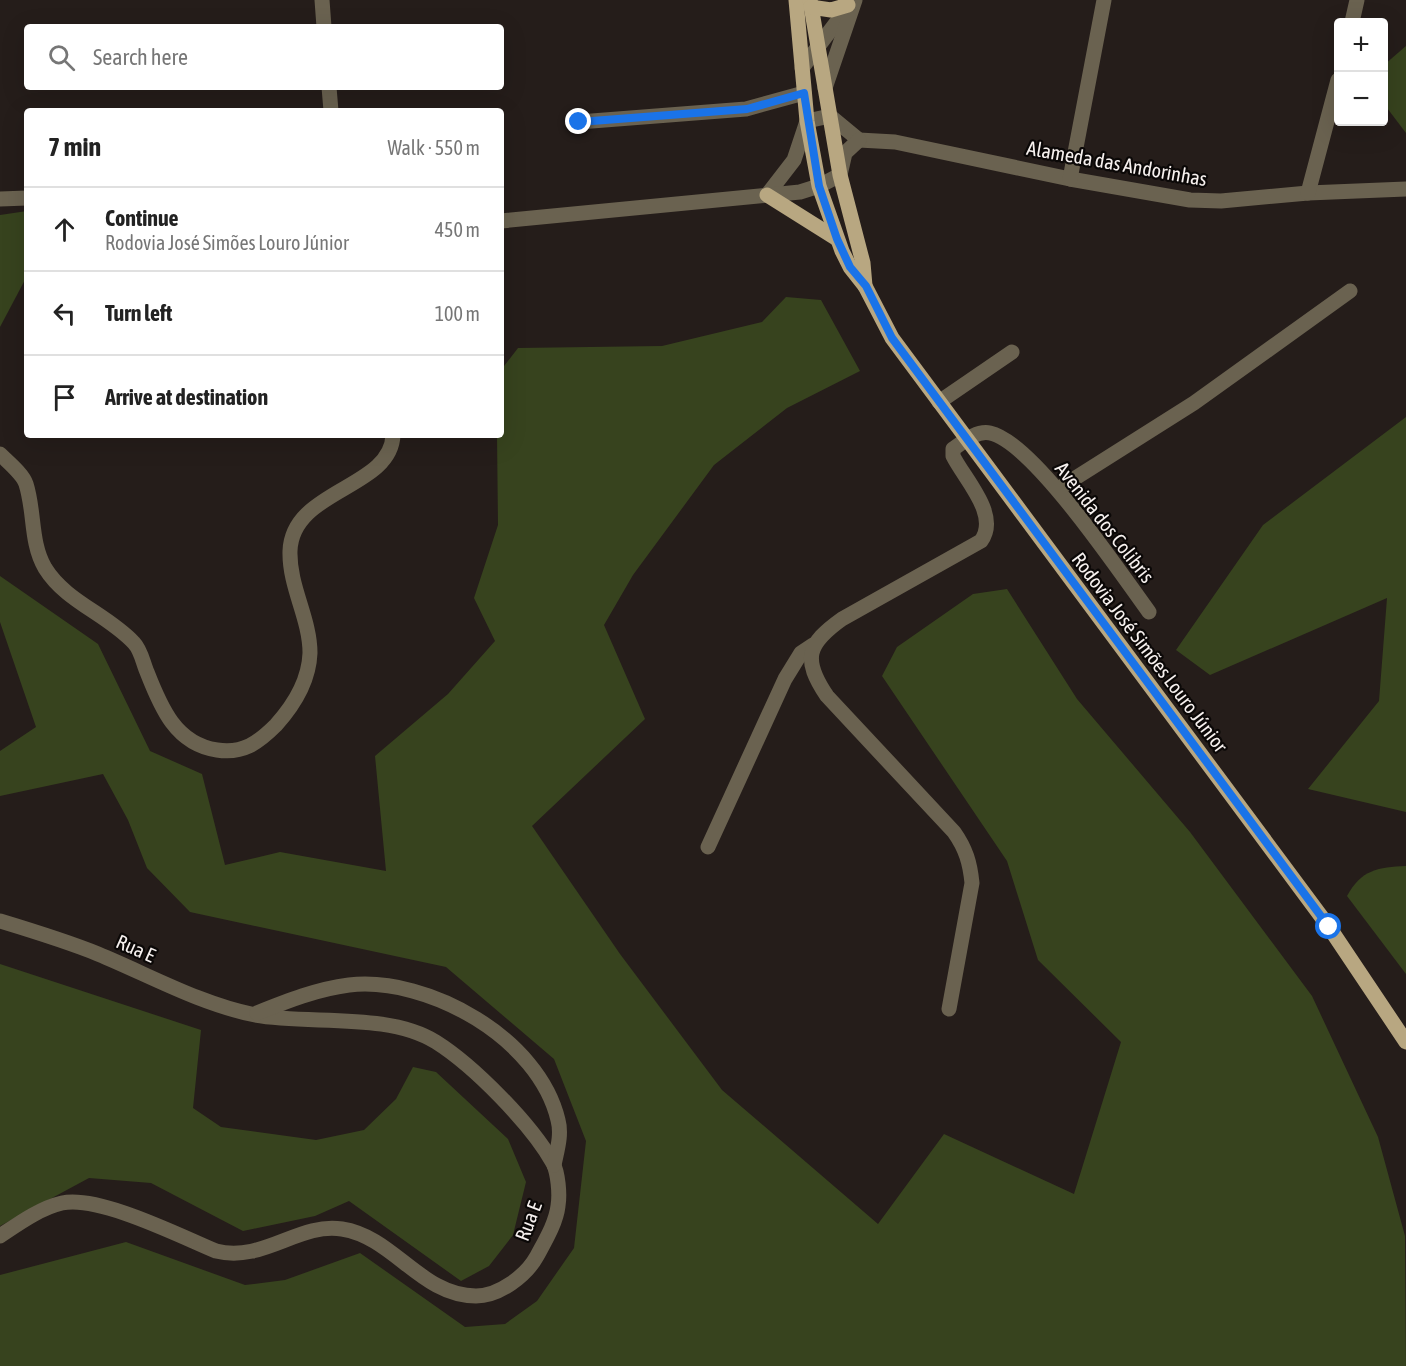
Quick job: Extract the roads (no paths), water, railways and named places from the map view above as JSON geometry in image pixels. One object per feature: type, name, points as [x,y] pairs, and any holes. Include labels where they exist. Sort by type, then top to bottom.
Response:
[{"type":"main road","name":"Rodovia José Simões Louro Júnior","points":[[796,0],[807,121],[819,186],[837,239],[850,267],[866,286],[892,338],[1329,927],[1406,1042]]},
{"type":"main road","points":[[811,3],[831,10],[853,2]]},
{"type":"main road","name":"Rodovia José Simões Louro Júnior","points":[[811,3],[840,175],[863,263],[866,286]]},
{"type":"main road","points":[[767,195],[837,239]]},
{"type":"street","points":[[322,0],[324,24]]},
{"type":"street","points":[[1070,179],[1104,0]]},
{"type":"street","points":[[1353,18],[1357,0]]},
{"type":"street","points":[[802,68],[853,2]]},
{"type":"street","points":[[825,88],[853,2]]},
{"type":"street","points":[[329,90],[331,108]]},
{"type":"street","points":[[579,122],[747,109],[804,93]]},
{"type":"street","points":[[1308,193],[1334,95]]},
{"type":"street","points":[[504,222],[800,192],[819,186],[840,175],[845,153],[859,140],[830,116],[807,121],[801,145],[794,160],[767,195]]},
{"type":"street","name":"Alameda das Andorinhas","points":[[859,140],[895,142],[1070,179],[1200,200],[1244,200],[1308,193],[1406,189]]},
{"type":"street","points":[[0,199],[24,198]]},
{"type":"street","points":[[1058,489],[1194,403],[1350,291]]},
{"type":"street","points":[[939,402],[1012,352]]},
{"type":"street","name":"Avenida dos Colibris","points":[[966,440],[978,434],[990,433],[1010,444],[1058,489],[1149,612]]},
{"type":"street","points":[[0,454],[26,482],[36,549],[57,585],[115,626],[136,645],[164,711],[179,734],[202,748],[234,753],[259,743],[285,716],[303,687],[310,654],[307,624],[293,576],[290,550],[295,529],[306,514],[373,470],[386,456],[392,438]]},
{"type":"street","points":[[708,847],[785,679],[801,653],[842,619],[981,541],[988,532],[988,519],[953,456],[953,449],[966,440]]},
{"type":"street","points":[[813,645],[811,661],[814,677],[827,696],[954,832],[965,848],[970,863],[972,883],[949,1009]]},
{"type":"street","name":"Rua E","points":[[0,921],[97,953],[200,997],[254,1015],[381,1025],[413,1032],[434,1041],[456,1056],[518,1117],[554,1165],[558,1206],[548,1236],[534,1262],[499,1291],[478,1296],[454,1293],[431,1284],[387,1251],[343,1229],[313,1232],[263,1250],[232,1255],[216,1251],[109,1208],[80,1202],[62,1203],[45,1210],[0,1236]]},
{"type":"street","points":[[254,1015],[299,996],[350,985],[387,987],[420,994],[452,1006],[484,1022],[538,1074],[550,1095],[559,1121],[559,1142],[554,1165]]}]
